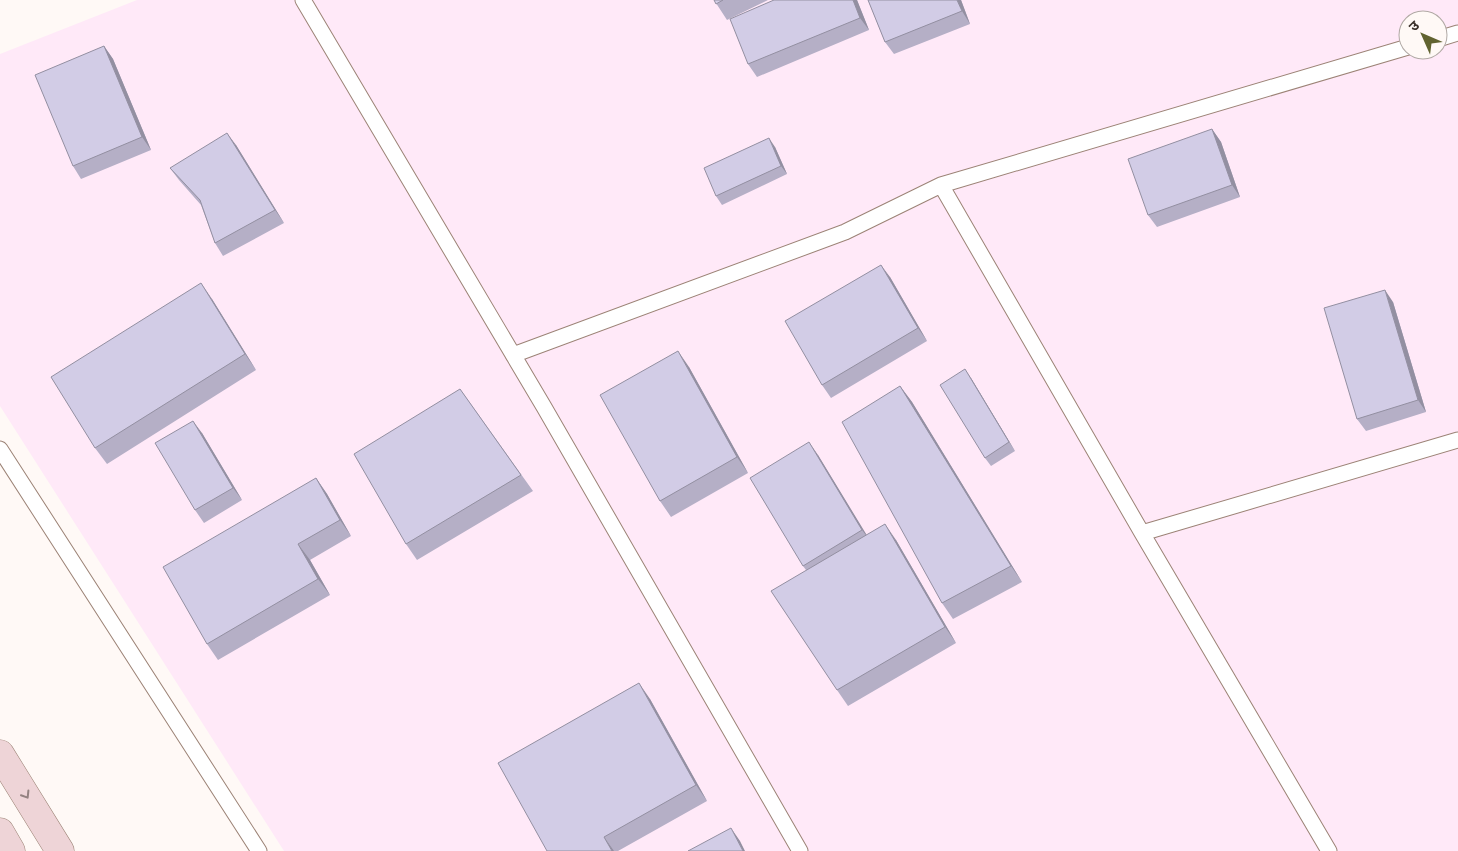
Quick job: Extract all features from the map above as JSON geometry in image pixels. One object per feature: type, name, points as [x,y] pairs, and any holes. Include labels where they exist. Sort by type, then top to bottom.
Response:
[{"type":"main road","points":[[0,754],[60,851]]},
{"type":"main road","points":[[0,832],[12,851]]},
{"type":"lane","points":[[303,0],[513,355],[800,851]]},
{"type":"lane","points":[[513,355],[845,232],[941,185],[1398,50]]},
{"type":"lane","points":[[941,185],[1142,533],[1329,851]]},
{"type":"lane","points":[[1142,533],[1458,440]]},
{"type":"lane","points":[[0,449],[259,851]]},
{"type":"shaded area","points":[[137,0],[1458,0],[1458,851],[284,851],[0,406],[0,54]]},
{"type":"building","points":[[714,0],[723,0],[716,4]]},
{"type":"building","points":[[774,0],[853,0],[860,18],[748,64],[730,19]]},
{"type":"building","points":[[868,0],[957,0],[962,11],[885,42]]},
{"type":"building","points":[[104,46],[142,137],[73,166],[35,75]]},
{"type":"building","points":[[1212,129],[1232,185],[1148,215],[1128,159]]},
{"type":"building","points":[[227,133],[275,210],[215,243],[200,200],[170,168]]},
{"type":"building","points":[[769,138],[781,166],[716,196],[704,168]]},
{"type":"building","points":[[881,265],[918,328],[822,385],[785,321]]},
{"type":"building","points":[[201,283],[245,354],[95,448],[51,377]]},
{"type":"building","points":[[1385,290],[1418,400],[1357,419],[1324,308]]},
{"type":"building","points":[[678,351],[737,457],[660,501],[600,395]]},
{"type":"building","points":[[965,369],[1009,442],[985,458],[940,385]]},
{"type":"building","points":[[900,386],[1011,566],[942,603],[842,422]]},
{"type":"building","points":[[460,389],[521,475],[406,544],[354,454]]},
{"type":"building","points":[[193,421],[233,488],[195,510],[155,443]]},
{"type":"building","points":[[809,442],[862,530],[803,566],[750,478]]},
{"type":"building","points":[[316,478],[340,520],[298,544],[318,579],[207,644],[163,567]]},
{"type":"building","points":[[885,524],[945,627],[837,690],[771,591]]},
{"type":"building","points":[[639,683],[696,785],[604,837],[612,851],[547,851],[498,763]]},
{"type":"building","points":[[731,828],[743,851],[688,851]]}]
